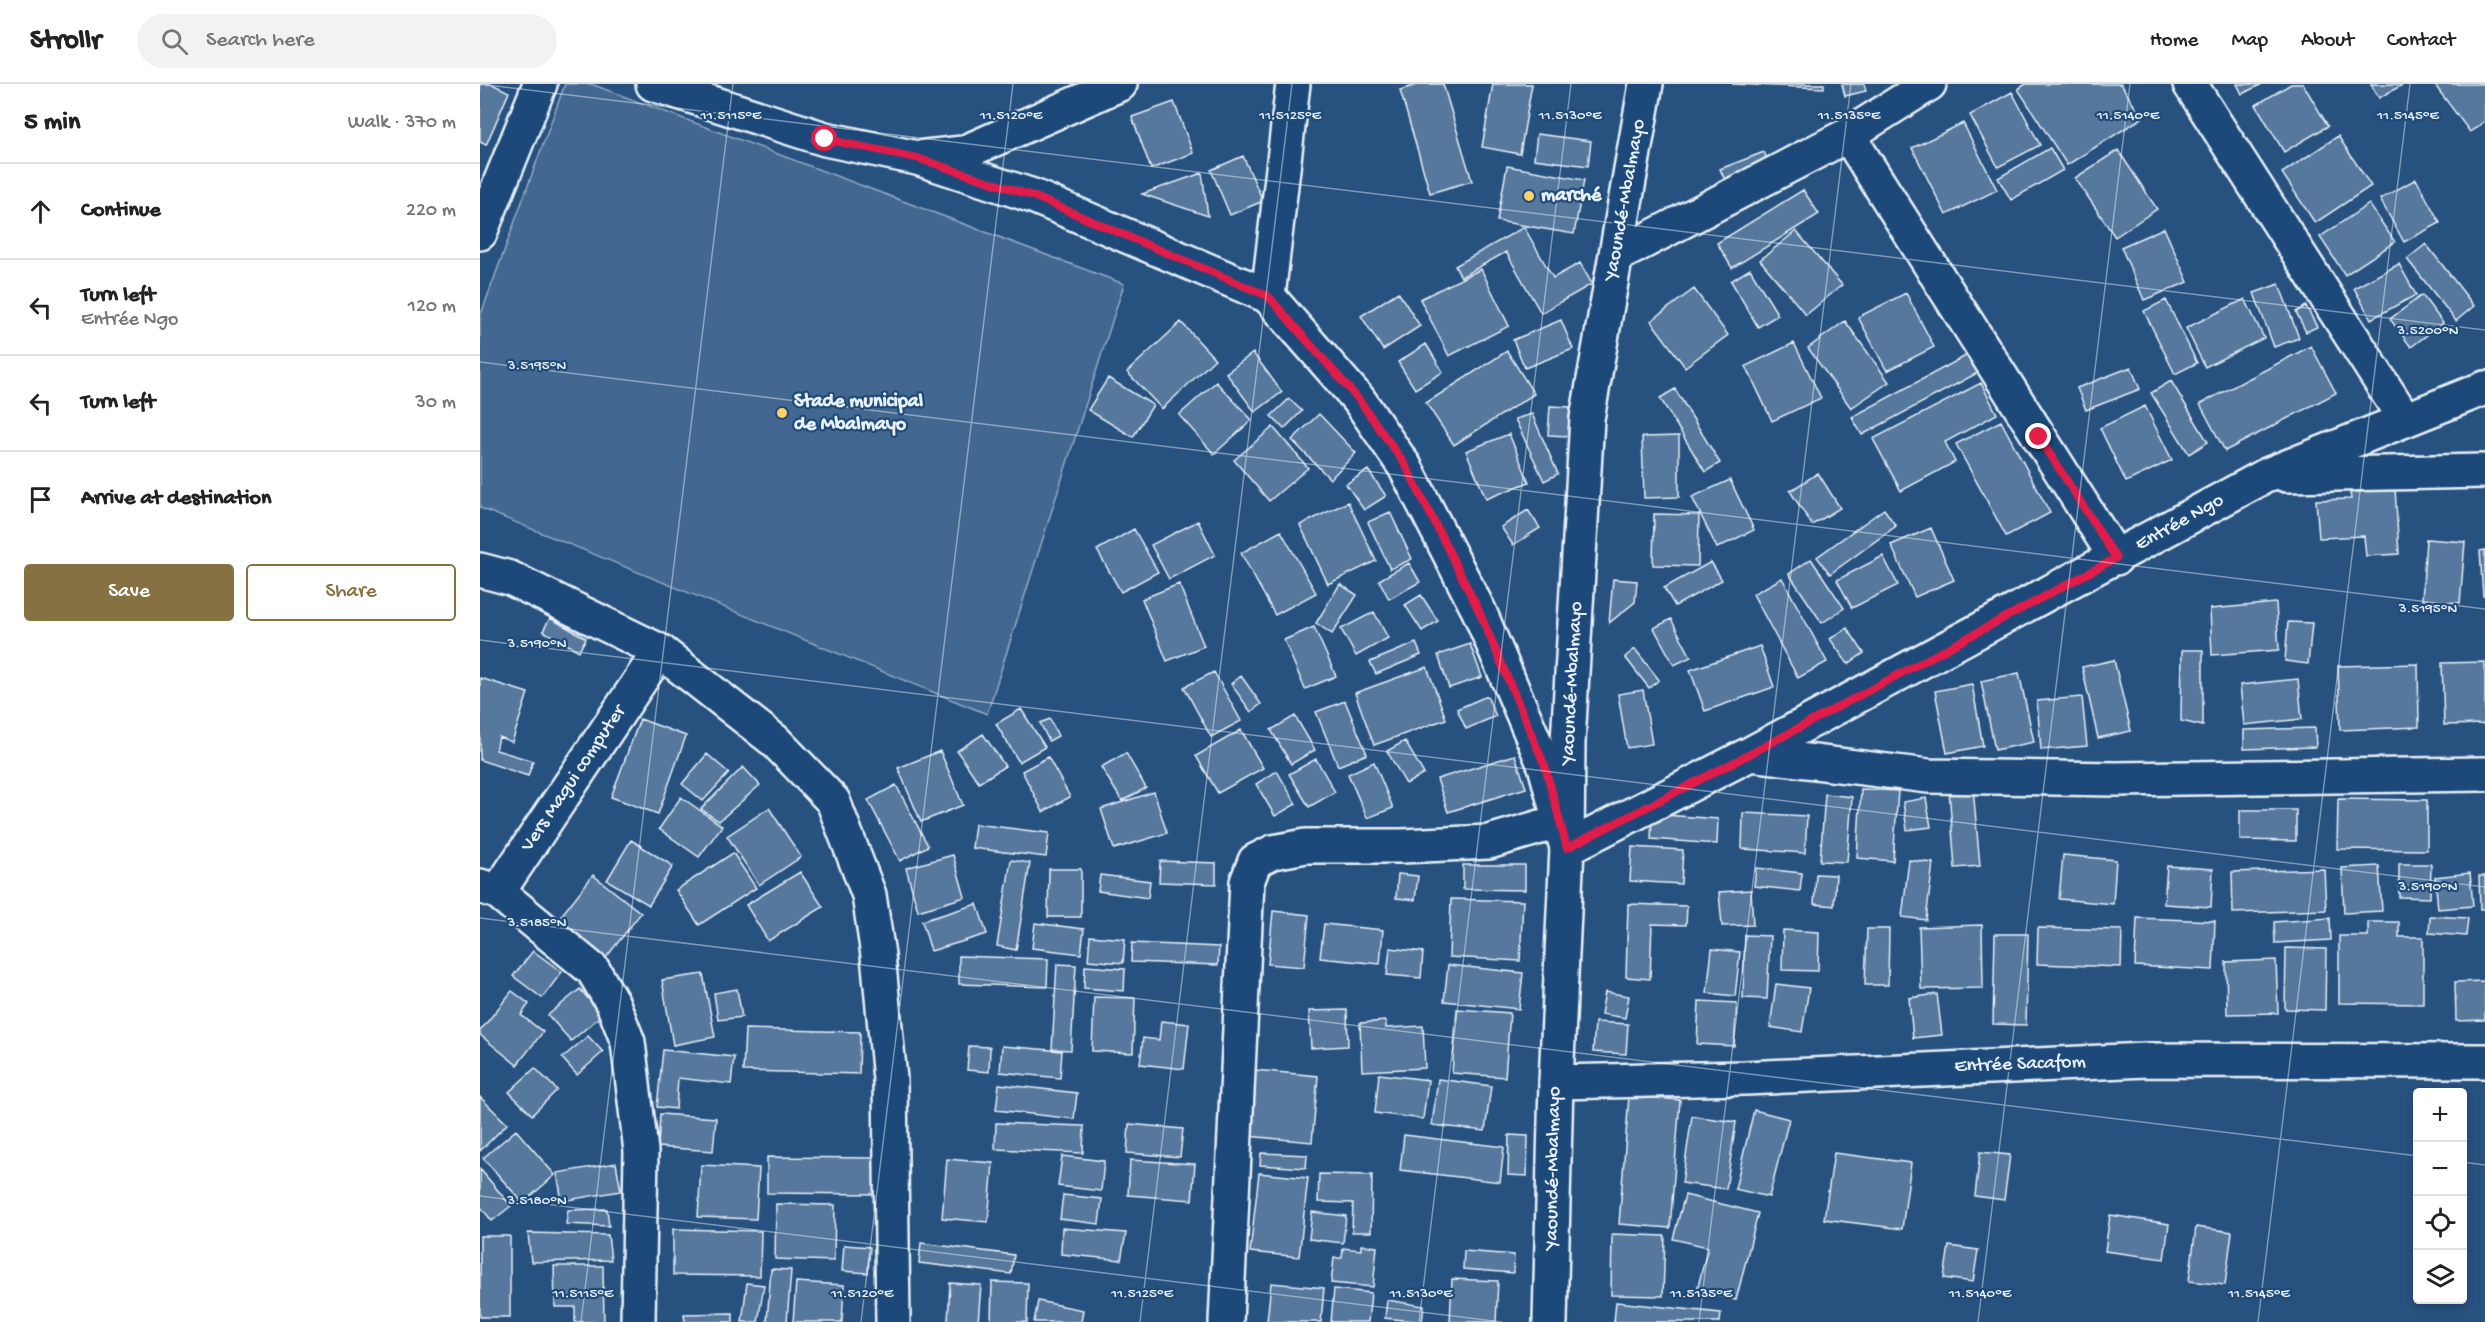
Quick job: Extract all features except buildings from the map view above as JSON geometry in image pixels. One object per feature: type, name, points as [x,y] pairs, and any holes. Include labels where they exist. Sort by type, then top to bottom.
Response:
[{"type":"main road","points":[[480,233],[540,84]]},
{"type":"main road","points":[[917,158],[963,153],[1120,84]]},
{"type":"main road","points":[[1268,296],[1293,84]]},
{"type":"main road","name":"Yaoundé-Mbalmayo","points":[[1550,1322],[1564,834],[1587,419],[1646,84]]},
{"type":"main road","points":[[1616,256],[1848,135],[1929,84]]},
{"type":"main road","points":[[2190,84],[2404,418]]},
{"type":"main road","points":[[666,86],[825,139],[917,158],[1033,196],[1268,296],[1359,400],[1406,466],[1483,621],[1545,766],[1564,834]]},
{"type":"main road","points":[[1848,135],[2116,558]]},
{"type":"main road","name":"Entrée Ngo","points":[[1226,1322],[1246,894],[1247,882],[1255,861],[1273,852],[1306,846],[1402,846],[1489,842],[1564,834],[1750,754],[2267,475],[2404,418],[2485,388]]},
{"type":"main road","points":[[2267,475],[2485,471]]},
{"type":"main road","points":[[480,570],[510,579],[660,651],[776,741],[833,801],[869,895],[878,955],[890,1079],[893,1322]]},
{"type":"main road","name":"Vers Magui computer","points":[[489,889],[660,651]]},
{"type":"main road","points":[[1750,754],[1928,776],[2115,779],[2485,774]]},
{"type":"main road","points":[[489,889],[593,970],[613,1004],[628,1042],[641,1151],[638,1322]]},
{"type":"main road","name":"Entrée Sacafom","points":[[1556,1082],[1745,1078],[2146,1060],[2485,1061]]},
{"type":"shaded area","name":"Stade municipal de Mbalmayo","points":[[565,84],[591,84],[1124,284],[987,714],[480,508],[480,317]]},
{"type":"place","name":"marché","points":[[1529,196]]},
{"type":"place","name":"Stade municipal de Mbalmayo","points":[[782,413]]},
{"type":"route","points":[[825,139],[917,158],[1033,196],[1268,296],[1359,400],[1406,466],[1479,611],[1545,766],[1567,848],[1750,754],[2116,558],[2039,437]]}]
